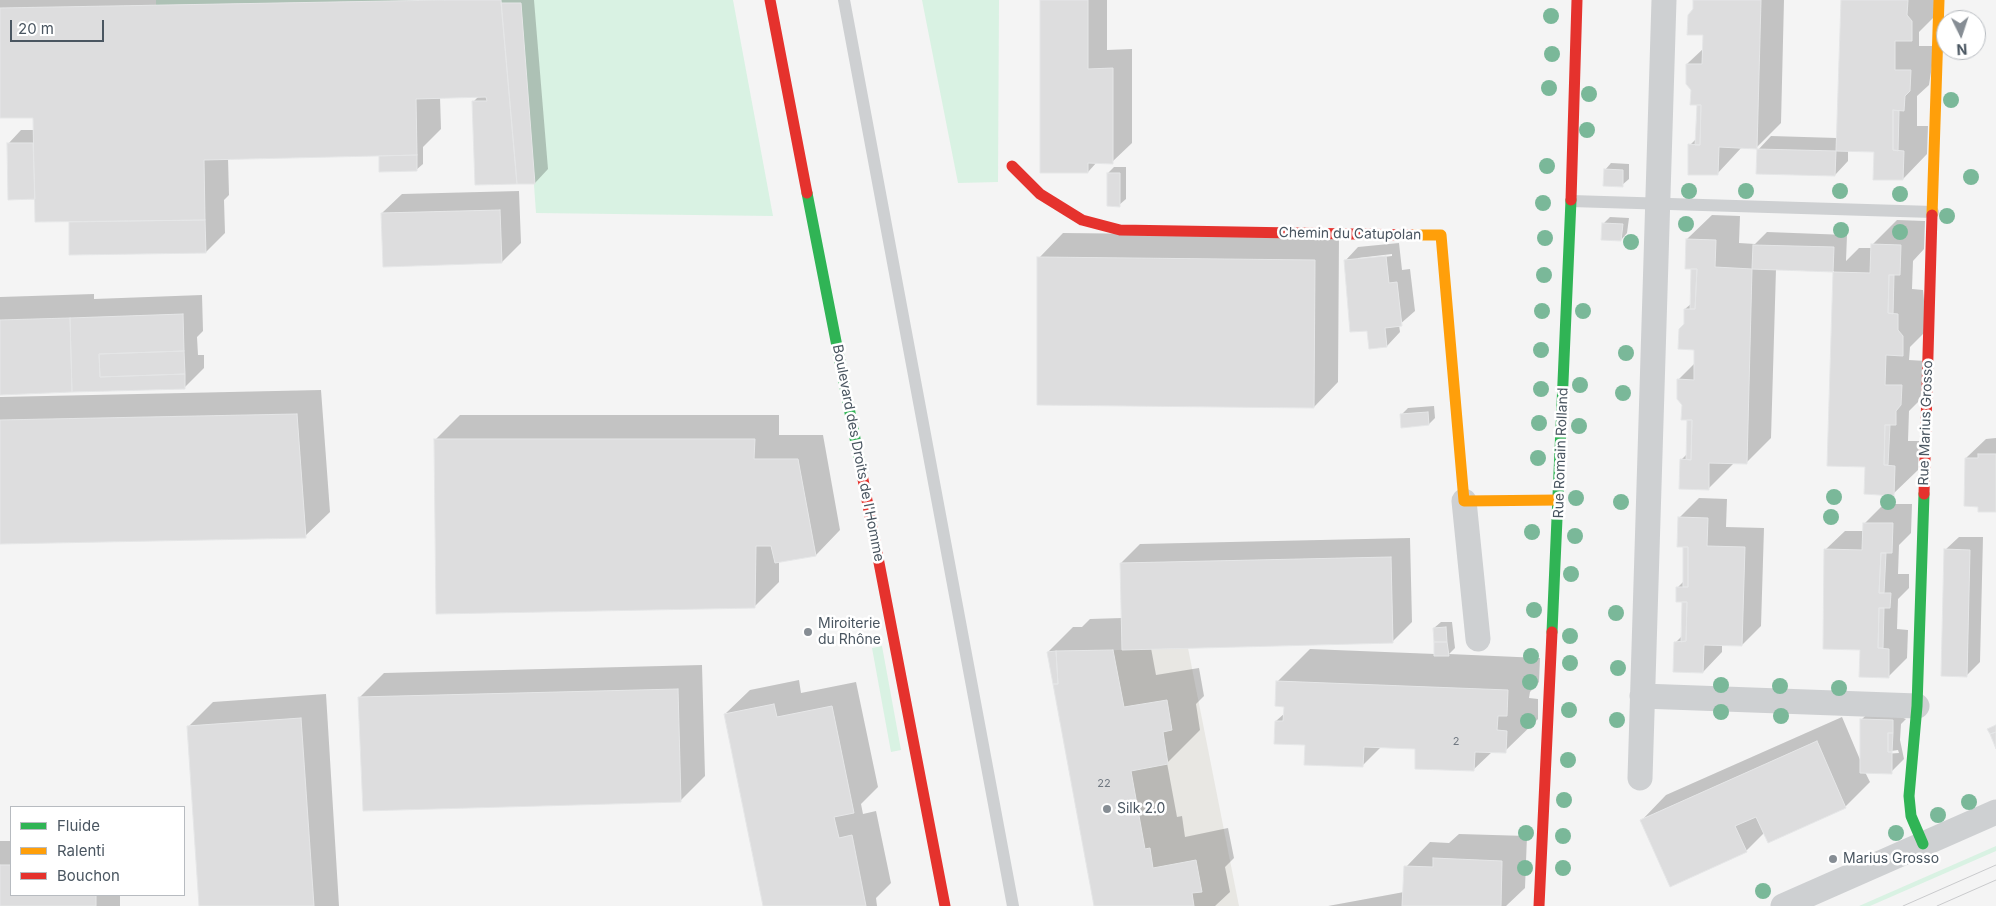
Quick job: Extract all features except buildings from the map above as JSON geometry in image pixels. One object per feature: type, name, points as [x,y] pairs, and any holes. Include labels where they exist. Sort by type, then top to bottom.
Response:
[{"type":"street","name":"Boulevard des Droits de l'Homme","points":[[770,0],[945,906]]},
{"type":"street","name":"Rue Romain Rolland","points":[[1539,906],[1559,500],[1577,0]]},
{"type":"street","points":[[1640,778],[1664,0]]},
{"type":"street","name":"Rue Marius Grosso","points":[[1923,844],[1911,816],[1909,796],[1917,706],[1939,0]]},
{"type":"street","name":"Chemin du Catupolan","points":[[1012,166],[1040,194],[1082,220],[1120,230],[1441,235],[1478,639]]},
{"type":"street","points":[[1464,500],[1559,500]]},
{"type":"street","points":[[1642,696],[1917,706]]},
{"type":"street","points":[[1783,906],[1996,812]]},
{"type":"lane","points":[[844,0],[992,784],[1013,906]]},
{"type":"lane","points":[[1571,201],[1933,212]]},
{"type":"shaded area","points":[[1188,648],[1239,906],[1094,906],[1047,652]]},
{"type":"green space","points":[[156,0],[445,0],[156,5]]},
{"type":"green space","points":[[501,0],[733,0],[773,216],[536,213],[521,3],[501,3]]},
{"type":"green space","points":[[922,0],[999,0],[998,182],[958,183]]},
{"type":"green space","points":[[882,646],[901,750],[891,752],[872,648]]},
{"type":"green space","points":[[1996,846],[1996,851],[1870,906],[1859,906]]},
{"type":"tram line","points":[[1903,906],[1996,865]]},
{"type":"tram line","points":[[1937,906],[1996,880]]},
{"type":"traffic: fast","points":[[807,193],[861,469]]},
{"type":"traffic: fast","points":[[1552,632],[1571,200]]},
{"type":"traffic: fast","points":[[1923,844],[1911,816],[1909,796],[1917,706],[1924,494]]},
{"type":"traffic: slow","points":[[1932,215],[1939,0]]},
{"type":"traffic: slow","points":[[1412,235],[1441,235],[1464,501],[1559,500]]},
{"type":"traffic: jam","points":[[770,0],[807,193]]},
{"type":"traffic: jam","points":[[1571,200],[1577,0]]},
{"type":"traffic: jam","points":[[1012,166],[1040,194],[1082,220],[1120,230],[1412,235]]},
{"type":"traffic: jam","points":[[1924,494],[1932,215]]},
{"type":"traffic: jam","points":[[861,469],[945,906]]},
{"type":"traffic: jam","points":[[1539,906],[1552,632]]},
{"type":"place","name":"Miroiterie du Rhône","points":[[808,632]]},
{"type":"place","name":"Silk 2.0","points":[[1107,809]]},
{"type":"place","name":"Marius Grosso","points":[[1833,859]]}]
